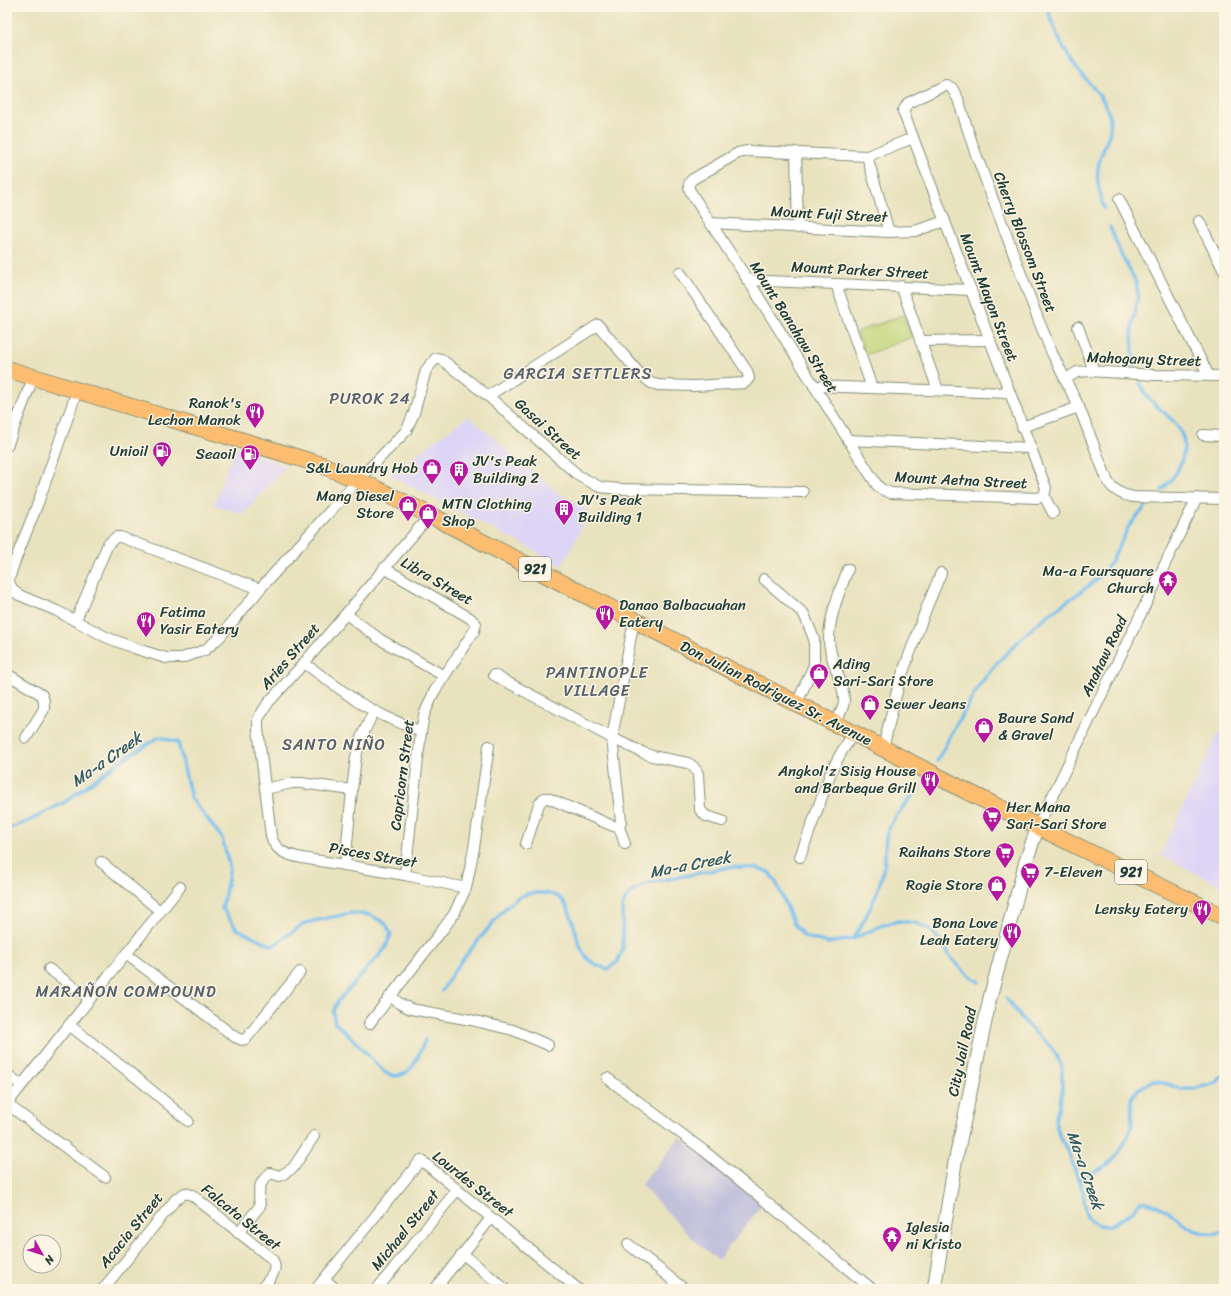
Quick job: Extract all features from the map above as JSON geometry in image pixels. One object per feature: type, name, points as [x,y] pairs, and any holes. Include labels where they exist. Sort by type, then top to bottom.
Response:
[{"type":"main road","name":"Don Julian Rodriguez Sr. Avenue","points":[[7,369],[306,460],[358,480],[430,515],[883,748],[1101,858],[1224,917]]},
{"type":"street","name":"Mount Mayon Street","points":[[949,86],[943,86],[908,103],[904,108],[904,114],[1046,488],[1044,496]]},
{"type":"street","name":"Cherry Blossom Street","points":[[949,86],[958,98],[974,149],[1038,319],[1052,353],[1079,407],[1108,482],[1118,493],[1125,496],[1197,498]]},
{"type":"street","points":[[798,228],[796,152],[868,156],[913,138]]},
{"type":"street","name":"Mount Banahaw Street","points":[[796,152],[758,150],[738,153],[693,179],[689,183],[690,191],[877,485]]},
{"type":"street","points":[[868,156],[889,232]]},
{"type":"street","points":[[1119,199],[1209,376]]},
{"type":"street","name":"Mount Fuji Street","points":[[710,223],[889,232],[915,231],[945,221]]},
{"type":"street","points":[[1199,221],[1224,270]]},
{"type":"street","points":[[488,396],[598,325],[639,372],[648,380],[658,385],[694,386],[745,384],[749,378],[747,371],[680,272]]},
{"type":"street","name":"Mount Parker Street","points":[[747,280],[971,290]]},
{"type":"street","points":[[836,284],[872,388]]},
{"type":"street","points":[[901,286],[938,390]]},
{"type":"street","points":[[1078,326],[1094,371]]},
{"type":"street","points":[[920,341],[990,340]]},
{"type":"street","name":"Gasai Street","points":[[358,480],[406,430],[414,413],[426,370],[436,358],[441,359],[488,396],[579,476],[600,487],[619,489],[802,492]]},
{"type":"street","name":"Mahogany Street","points":[[1066,380],[1077,372],[1094,371],[1155,375],[1224,376]]},
{"type":"street","points":[[7,446],[34,378]]},
{"type":"street","points":[[814,386],[1010,393]]},
{"type":"street","points":[[77,391],[38,503],[10,567],[10,585],[19,596],[76,620],[106,637],[134,648],[166,658],[182,658],[205,650],[212,645],[358,480]]},
{"type":"street","points":[[1022,427],[1079,407]]},
{"type":"street","points":[[1203,435],[1224,436]]},
{"type":"street","points":[[848,440],[1031,448]]},
{"type":"street","name":"Mount Aetna Street","points":[[877,485],[881,489],[891,493],[1037,498],[1044,496]]},
{"type":"street","points":[[1044,496],[1053,513]]},
{"type":"street","points":[[1197,498],[1224,499]]},
{"type":"street","name":"Anahaw Road","points":[[1038,826],[1197,498]]},
{"type":"street","name":"Aries Street","points":[[276,847],[271,836],[258,719],[268,703],[430,515]]},
{"type":"street","points":[[76,620],[108,544],[116,537],[120,537],[260,589]]},
{"type":"street","name":"Libra Street","points":[[384,568],[474,621]]},
{"type":"street","points":[[836,723],[842,711],[844,701],[843,690],[829,642],[830,628],[848,569]]},
{"type":"street","points":[[883,748],[899,683],[941,573]]},
{"type":"street","points":[[764,579],[804,614],[814,640],[814,665],[797,704]]},
{"type":"street","points":[[346,614],[381,640],[444,676]]},
{"type":"street","points":[[625,844],[619,827],[621,821],[612,738],[634,620]]},
{"type":"street","name":"Capricorn Street","points":[[405,875],[421,732],[427,709],[434,692],[474,631],[476,624],[474,621]]},
{"type":"street","points":[[304,663],[346,694],[374,711],[421,732]]},
{"type":"street","points":[[7,675],[42,694],[44,709],[26,738]]},
{"type":"street","points":[[494,675],[612,738],[652,756],[692,766],[696,769],[698,774],[700,810],[706,816],[722,821]]},
{"type":"street","points":[[345,865],[352,790],[360,740],[374,711]]},
{"type":"street","points":[[800,858],[831,772],[854,733]]},
{"type":"street","points":[[369,1024],[454,914],[466,888],[474,848],[489,746]]},
{"type":"street","points":[[266,789],[292,783],[301,783],[352,790]]},
{"type":"street","points":[[526,844],[539,804],[544,798],[548,798],[613,826],[619,827]]},
{"type":"street","name":"City Jail Road","points":[[934,1289],[955,1163],[990,998],[1026,861],[1038,826]]},
{"type":"street","name":"Pisces Street","points":[[276,847],[292,856],[405,875],[466,888]]},
{"type":"street","points":[[101,862],[160,911]]},
{"type":"street","points":[[105,1177],[7,1104],[180,887]]},
{"type":"street","points":[[126,954],[235,1037],[242,1040],[246,1039],[300,972]]},
{"type":"street","points":[[49,969],[90,999]]},
{"type":"street","points":[[390,996],[402,1005],[411,1009],[471,1020],[513,1030],[548,1045]]},
{"type":"street","points":[[69,1025],[188,1121]]},
{"type":"street","points":[[7,1074],[21,1085]]},
{"type":"street","points":[[607,1078],[703,1150],[872,1289]]},
{"type":"street","points":[[238,1233],[260,1206],[258,1194],[261,1180],[270,1173],[280,1176],[293,1168],[314,1136]]},
{"type":"street","name":"Lourdes Street","points":[[316,1289],[421,1160],[578,1289]]},
{"type":"street","name":"Michael Street","points":[[377,1289],[457,1190]]},
{"type":"street","name":"Falcata Street","points":[[185,1193],[192,1195],[272,1259],[275,1267],[272,1276],[261,1289]]},
{"type":"street","name":"Acacia Street","points":[[103,1289],[176,1199],[185,1193]]},
{"type":"street","points":[[435,1289],[492,1218]]},
{"type":"street","points":[[628,1244],[684,1289]]},
{"type":"street","points":[[463,1254],[505,1289]]},
{"type":"street","points":[[324,1279],[336,1289]]},
{"type":"shaded area","points":[[468,416],[557,492],[590,511],[562,566],[521,543],[389,475]]},
{"type":"shaded area","points":[[235,448],[286,466],[243,514],[214,505]]},
{"type":"shaded area","points":[[1224,722],[1224,887],[1160,855]]},
{"type":"shaded area","points":[[680,1137],[763,1204],[718,1260],[697,1243],[641,1185]]},
{"type":"green space","points":[[903,315],[912,337],[866,355],[857,332]]},
{"type":"waterway","points":[[1047,7],[1063,48],[1078,70],[1100,96],[1109,115],[1109,136],[1099,161],[1098,173],[1099,188],[1104,208]]},
{"type":"waterway","points":[[1110,227],[1121,254],[1136,282],[1138,295],[1132,328],[1135,368]]},
{"type":"waterway","points":[[1140,383],[1145,394],[1178,427],[1182,436],[1184,446],[1180,464],[1176,474],[1162,490]]},
{"type":"waterway","points":[[937,761],[957,723],[981,683],[997,663],[1045,617],[1090,585],[1104,572],[1111,562],[1129,526],[1146,506]]},
{"type":"waterway","name":"Ma-a Creek","points":[[7,829],[27,822],[65,802],[119,762],[159,737],[178,742],[191,798],[222,838],[230,869],[222,908],[237,929],[273,946],[305,923],[351,913],[370,915],[385,923],[391,934],[385,949],[337,1002],[333,1012],[335,1023],[350,1036],[384,1072],[393,1075],[406,1073],[411,1068],[416,1062],[425,1040]]},
{"type":"waterway","points":[[853,939],[876,895],[884,866],[887,833],[897,815],[919,788]]},
{"type":"waterway","name":"Ma-a Creek","points":[[442,991],[463,959],[495,920],[510,904],[521,896],[544,893],[560,898],[568,909],[578,940],[587,958],[596,965],[608,969],[617,962],[623,949],[622,906],[627,897],[633,891],[649,883],[729,867],[756,868],[769,872],[777,884],[794,924],[805,937],[828,943],[853,939],[883,925],[898,921],[916,923],[929,929],[939,939],[952,959],[966,973],[979,982]]},
{"type":"waterway","name":"Ma-a Creek","points":[[1006,998],[1029,1027],[1052,1048],[1062,1066],[1062,1093],[1055,1121],[1083,1192],[1086,1215],[1090,1220],[1098,1225],[1109,1226],[1131,1213],[1140,1202],[1151,1203],[1160,1207],[1198,1231],[1210,1234],[1224,1232]]},
{"type":"waterway","points":[[1079,1180],[1107,1165],[1120,1152],[1132,1127],[1131,1098],[1138,1089],[1152,1081],[1168,1084],[1181,1089],[1193,1089],[1216,1083],[1224,1074]]},
{"type":"place","name":"Ranok's Lechon Manok","points":[[255,429]]},
{"type":"place","name":"Unioil","points":[[162,468]]},
{"type":"place","name":"Seaoil","points":[[250,471]]},
{"type":"place","name":"S&L Laundry Hob","points":[[432,485]]},
{"type":"place","name":"JV's Peak Building 2","points":[[459,487]]},
{"type":"place","name":"Mang Diesel Store","points":[[408,522]]},
{"type":"place","name":"JV's Peak Building 1","points":[[564,526]]},
{"type":"place","name":"MTN Clothing Shop","points":[[428,530]]},
{"type":"place","name":"Ma-a Foursquare Church","points":[[1168,597]]},
{"type":"place","name":"Danao Balbacuahan Eatery","points":[[605,631]]},
{"type":"place","name":"Fatima Yasir Eatery","points":[[146,638]]},
{"type":"place","name":"Ading Sari-Sari Store","points":[[819,690]]},
{"type":"place","name":"Sewer Jeans","points":[[870,721]]},
{"type":"place","name":"Baure Sand & Gravel","points":[[984,744]]},
{"type":"place","name":"Angkol'z Sisig House and Barbeque Grill","points":[[930,797]]},
{"type":"place","name":"Her Mana Sari-Sari Store","points":[[992,833]]},
{"type":"place","name":"Raihans Store","points":[[1005,869]]},
{"type":"place","name":"7-Eleven","points":[[1030,889]]},
{"type":"place","name":"Rogie Store","points":[[997,902]]},
{"type":"place","name":"Lensky Eatery","points":[[1202,926]]},
{"type":"place","name":"Bona Love Leah Eatery","points":[[1012,949]]},
{"type":"place","name":"Iglesia ni Kristo","points":[[892,1253]]},
{"type":"district","name":"GARCIA SETTLERS","points":[[578,373]]},
{"type":"district","name":"PUROK 24","points":[[370,398]]},
{"type":"district","name":"PANTINOPLE VILLAGE","points":[[597,681]]},
{"type":"district","name":"SANTO NIÑO","points":[[334,744]]},
{"type":"district","name":"MARAÑON COMPOUND","points":[[126,991]]}]
